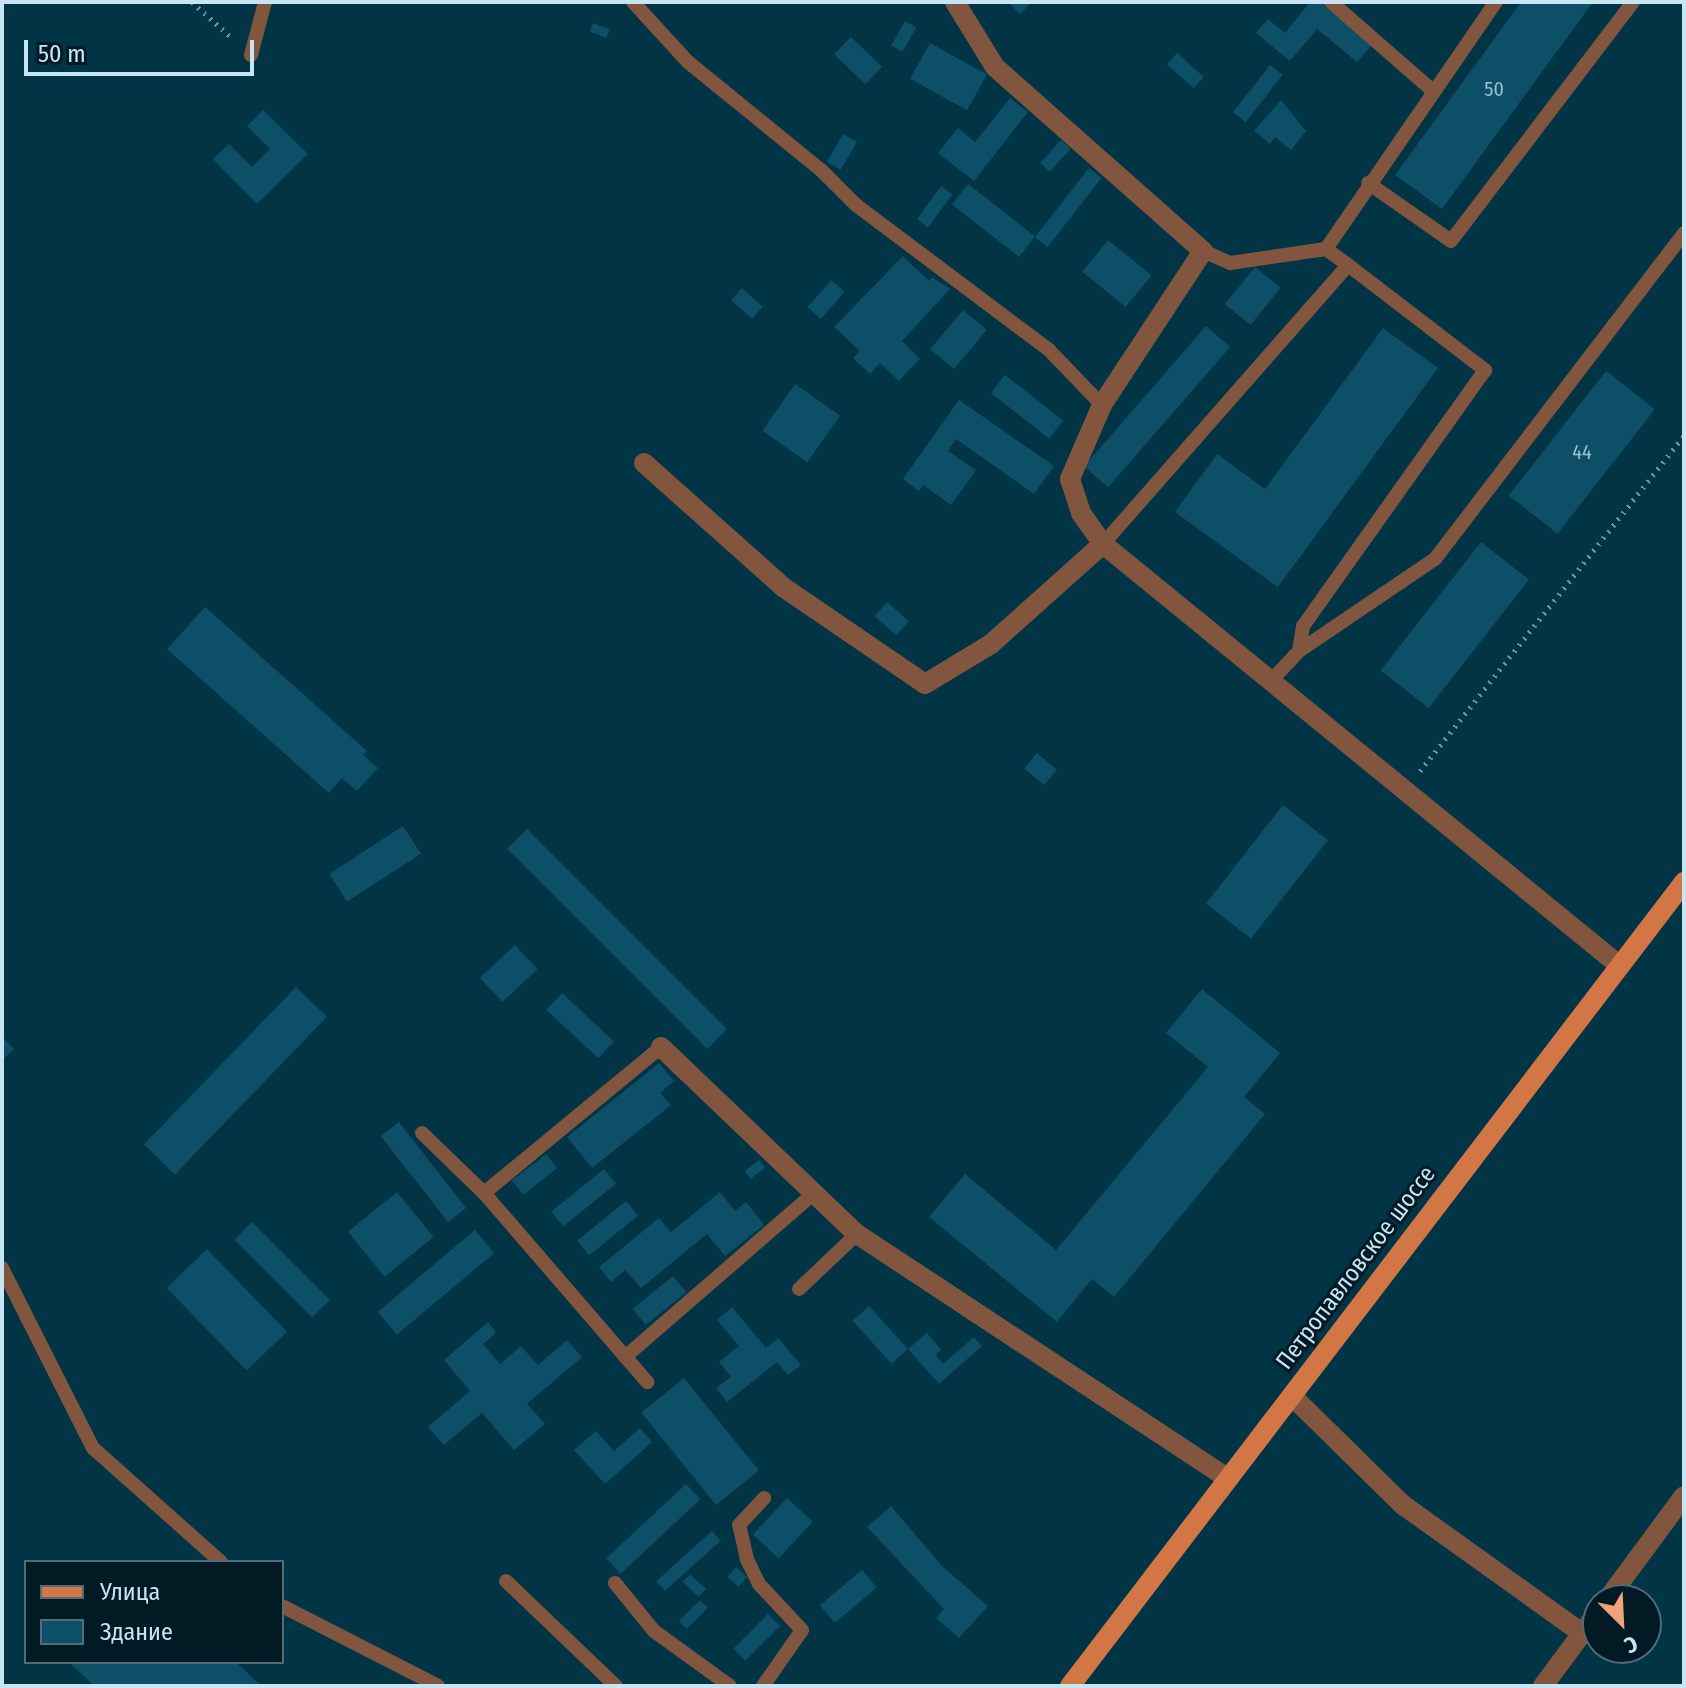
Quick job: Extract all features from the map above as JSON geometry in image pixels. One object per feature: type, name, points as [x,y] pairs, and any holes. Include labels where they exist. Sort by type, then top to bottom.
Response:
[{"type":"main road","name":"Петропавловское шоссе","points":[[1070,1686],[1684,882]]},
{"type":"street","points":[[955,2],[995,67],[1203,251],[1102,405],[1070,479],[1081,513],[1103,544],[1620,966]]},
{"type":"street","points":[[644,463],[783,587],[925,684],[991,644],[1103,544]]},
{"type":"street","points":[[661,1047],[857,1234],[1228,1479]]},
{"type":"street","points":[[1292,1396],[1403,1505],[1582,1633],[1543,1686]]},
{"type":"street","points":[[1619,1584],[1684,1496]]},
{"type":"lane","points":[[251,55],[265,2]]},
{"type":"lane","points":[[633,2],[688,62],[821,170],[856,205],[1049,350],[1102,405]]},
{"type":"lane","points":[[1331,2],[1433,91]]},
{"type":"lane","points":[[1326,249],[1368,183],[1496,2]]},
{"type":"lane","points":[[1368,183],[1451,241],[1633,2]]},
{"type":"lane","points":[[1271,681],[1299,651],[1435,559],[1684,233]]},
{"type":"lane","points":[[1203,251],[1230,263],[1326,249],[1485,370],[1303,626],[1299,651]]},
{"type":"lane","points":[[1103,544],[1348,265]]},
{"type":"lane","points":[[484,1193],[661,1047]]},
{"type":"lane","points":[[422,1133],[484,1193],[647,1382]]},
{"type":"lane","points":[[625,1357],[814,1193]]},
{"type":"lane","points":[[799,1289],[857,1234]]},
{"type":"lane","points":[[2,1268],[93,1448],[219,1560]]},
{"type":"lane","points":[[763,1686],[802,1630],[759,1584],[747,1559],[739,1525],[764,1498]]},
{"type":"lane","points":[[506,1581],[616,1686]]},
{"type":"lane","points":[[615,1583],[654,1631],[730,1686]]},
{"type":"lane","points":[[284,1607],[438,1686]]},
{"type":"path","points":[[192,2],[251,55]]},
{"type":"path","points":[[1405,790],[1684,436]]},
{"type":"building","points":[[1008,2],[1032,2],[1020,14]]},
{"type":"building","points":[[1310,2],[1320,2],[1372,45],[1357,62],[1317,29],[1290,61],[1256,33],[1268,19],[1285,33]]},
{"type":"building","points":[[1521,2],[1593,2],[1442,209],[1395,175]]},
{"type":"building","points":[[905,21],[916,27],[903,52],[891,45]]},
{"type":"building","points":[[593,23],[610,30],[606,38],[590,31]]},
{"type":"building","points":[[851,37],[882,67],[865,84],[834,54]]},
{"type":"building","points":[[930,43],[987,75],[967,110],[910,79]]},
{"type":"building","points":[[1177,53],[1204,77],[1194,88],[1167,64]]},
{"type":"building","points":[[1270,65],[1283,75],[1246,122],[1233,112]]},
{"type":"building","points":[[1010,98],[1028,112],[974,181],[938,153],[958,128],[975,142]]},
{"type":"building","points":[[1281,100],[1306,131],[1291,150],[1275,137],[1270,144],[1254,131]]},
{"type":"building","points":[[263,110],[308,154],[257,204],[213,159],[229,144],[252,167],[270,149],[247,126]]},
{"type":"building","points":[[843,134],[857,142],[841,170],[827,162]]},
{"type":"building","points":[[1061,140],[1071,149],[1050,172],[1040,163]]},
{"type":"building","points":[[1089,168],[1102,178],[1047,247],[1035,237]]},
{"type":"building","points":[[968,184],[1035,236],[1019,257],[952,204]]},
{"type":"building","points":[[941,186],[952,194],[928,227],[917,219]]},
{"type":"building","points":[[1108,240],[1152,275],[1126,307],[1082,272]]},
{"type":"building","points":[[903,256],[929,281],[932,277],[950,289],[902,341],[920,359],[899,381],[880,363],[870,374],[853,358],[860,351],[834,327]]},
{"type":"building","points":[[1255,267],[1281,288],[1250,325],[1225,304]]},
{"type":"building","points":[[831,280],[845,292],[821,319],[807,307]]},
{"type":"building","points":[[742,288],[763,307],[752,319],[731,300]]},
{"type":"building","points":[[963,310],[987,330],[954,369],[930,349]]},
{"type":"building","points":[[1206,326],[1230,347],[1108,487],[1084,466]]},
{"type":"building","points":[[1383,328],[1438,368],[1278,587],[1175,512],[1217,454],[1265,489]]},
{"type":"building","points":[[1606,371],[1655,409],[1558,534],[1509,496]]},
{"type":"building","points":[[1005,375],[1063,421],[1049,439],[991,393]]},
{"type":"building","points":[[795,384],[840,416],[807,462],[762,431]]},
{"type":"building","points":[[959,400],[1054,466],[1034,494],[956,439],[948,451],[976,470],[951,505],[923,485],[919,491],[903,479]]},
{"type":"building","points":[[1481,542],[1529,580],[1429,708],[1381,670]]},
{"type":"building","points":[[887,602],[909,621],[896,635],[875,616]]},
{"type":"building","points":[[205,607],[367,751],[363,755],[378,768],[357,791],[342,778],[329,793],[167,649]]},
{"type":"building","points":[[1037,753],[1057,770],[1044,785],[1024,768]]},
{"type":"building","points":[[1283,805],[1328,840],[1251,939],[1206,904]]},
{"type":"building","points":[[403,826],[421,854],[347,902],[329,874]]},
{"type":"building","points":[[527,829],[727,1029],[707,1049],[507,849]]},
{"type":"building","points":[[515,945],[538,969],[502,1002],[480,978]]},
{"type":"building","points":[[296,987],[327,1017],[175,1174],[144,1145]]},
{"type":"building","points":[[1202,989],[1280,1053],[1244,1097],[1265,1114],[1114,1297],[1092,1279],[1057,1322],[929,1217],[965,1174],[1056,1250],[1208,1067],[1166,1033]]},
{"type":"building","points":[[562,993],[614,1041],[598,1058],[546,1010]]},
{"type":"building","points":[[2,1036],[14,1049],[2,1060]]},
{"type":"building","points":[[659,1063],[674,1081],[660,1093],[671,1105],[592,1168],[567,1137]]},
{"type":"building","points":[[399,1122],[466,1208],[448,1222],[381,1136]]},
{"type":"building","points":[[546,1154],[557,1168],[523,1195],[512,1180]]},
{"type":"building","points":[[759,1160],[765,1168],[751,1179],[745,1171]]},
{"type":"building","points":[[604,1169],[616,1184],[563,1227],[551,1212]]},
{"type":"building","points":[[397,1192],[434,1237],[385,1277],[348,1232]]},
{"type":"building","points":[[720,1192],[735,1211],[746,1202],[764,1225],[725,1256],[707,1234],[641,1288],[625,1270],[611,1282],[599,1267],[659,1218],[671,1232]]},
{"type":"building","points":[[626,1201],[638,1216],[589,1255],[577,1241]]},
{"type":"building","points":[[252,1222],[330,1300],[312,1317],[234,1240]]},
{"type":"building","points":[[475,1230],[494,1253],[397,1335],[378,1312]]},
{"type":"building","points":[[207,1249],[287,1332],[247,1371],[167,1288]]},
{"type":"building","points":[[673,1276],[686,1292],[646,1325],[633,1309]]},
{"type":"building","points":[[869,1306],[908,1349],[891,1364],[853,1321]]},
{"type":"building","points":[[732,1307],[766,1348],[778,1338],[801,1365],[788,1375],[777,1362],[727,1402],[716,1388],[731,1377],[719,1362],[739,1346],[717,1320]]},
{"type":"building","points":[[488,1322],[496,1333],[483,1344],[500,1364],[521,1346],[538,1365],[567,1340],[582,1357],[527,1404],[545,1424],[514,1450],[482,1413],[444,1445],[428,1427],[470,1391],[444,1360]]},
{"type":"building","points":[[927,1333],[941,1350],[936,1355],[943,1364],[974,1337],[982,1346],[939,1384],[908,1349]]},
{"type":"building","points":[[684,1378],[759,1470],[716,1505],[641,1413]]},
{"type":"building","points":[[640,1428],[652,1442],[605,1484],[574,1450],[596,1431],[614,1451]]},
{"type":"building","points":[[686,1484],[700,1499],[621,1574],[606,1558]]},
{"type":"building","points":[[787,1498],[813,1522],[778,1558],[753,1535]]},
{"type":"building","points":[[891,1506],[941,1565],[988,1606],[959,1638],[936,1618],[944,1609],[867,1527]]},
{"type":"building","points":[[712,1531],[721,1541],[665,1591],[656,1581]]},
{"type":"building","points":[[736,1567],[747,1577],[738,1587],[727,1577]]},
{"type":"building","points":[[862,1570],[877,1588],[835,1623],[820,1605]]},
{"type":"building","points":[[690,1574],[706,1589],[699,1597],[682,1582]]},
{"type":"building","points":[[700,1600],[708,1608],[687,1629],[679,1621]]},
{"type":"building","points":[[768,1614],[780,1626],[745,1661],[733,1649]]},
{"type":"building","points":[[71,1664],[238,1664],[261,1686],[94,1686]]}]
